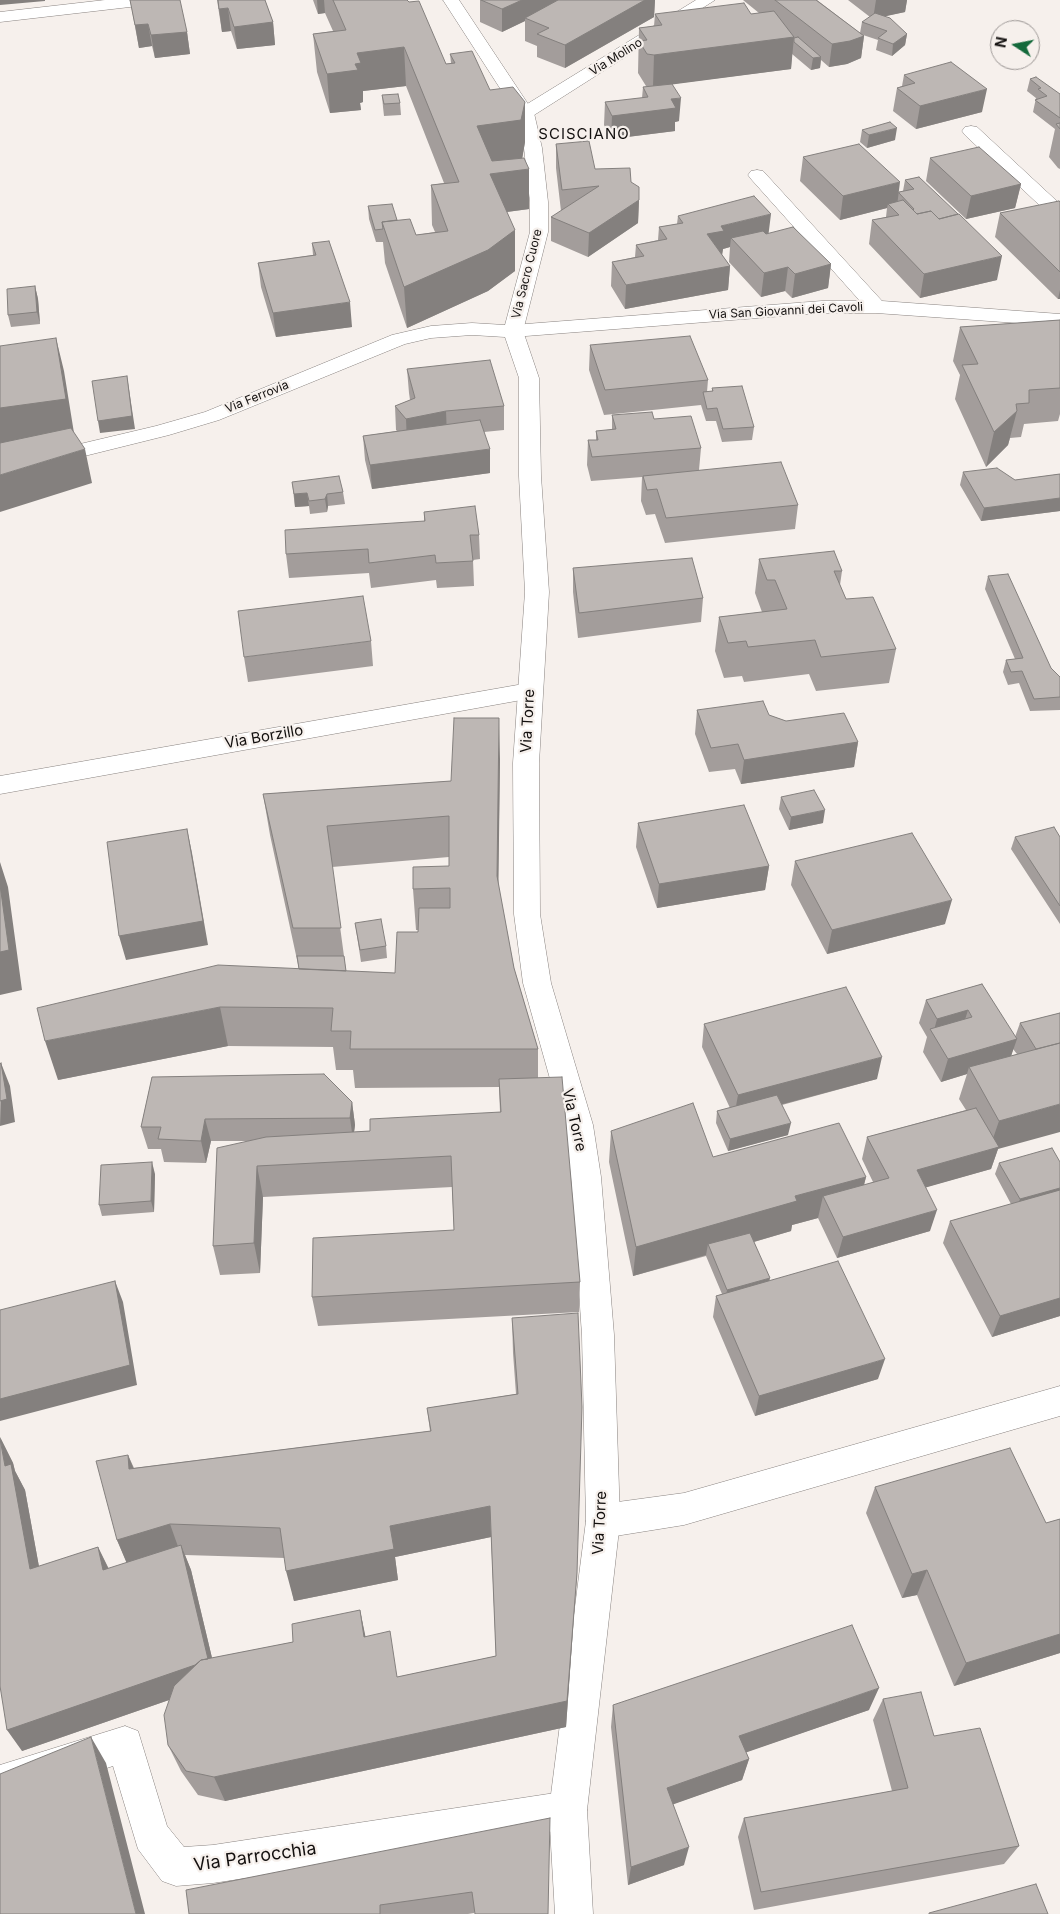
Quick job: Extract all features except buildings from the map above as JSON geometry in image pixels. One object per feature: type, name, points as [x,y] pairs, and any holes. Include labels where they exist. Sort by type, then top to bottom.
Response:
[{"type":"street","points":[[0,17],[147,0]]},
{"type":"street","name":"Via Sacro Cuore","points":[[451,0],[525,113],[533,148],[539,202],[539,232],[513,330]]},
{"type":"street","name":"Via Molino","points":[[525,113],[707,0]]},
{"type":"street","points":[[971,131],[1060,214]]},
{"type":"street","points":[[757,175],[876,307]]},
{"type":"street","name":"Via San Giovanni dei Cavoli","points":[[513,330],[822,307],[876,307],[1060,320]]},
{"type":"street","name":"Via Ferrovia","points":[[0,470],[162,431],[212,416],[399,339],[431,332],[472,329],[513,330]]},
{"type":"street","name":"Via Torre","points":[[513,330],[529,378],[530,476],[537,592],[529,691],[526,763],[527,914],[537,983],[578,1126],[586,1177],[598,1335],[603,1521],[568,1810],[574,1914]]},
{"type":"street","name":"Via Borzillo","points":[[0,785],[529,691]]},
{"type":"street","points":[[603,1521],[684,1509],[1060,1401]]},
{"type":"street","name":"Via Parrocchia","points":[[0,1784],[125,1744],[151,1836],[176,1867],[213,1864],[568,1810]]},
{"type":"district","name":"SCISCIANO","points":[[584,134]]}]
